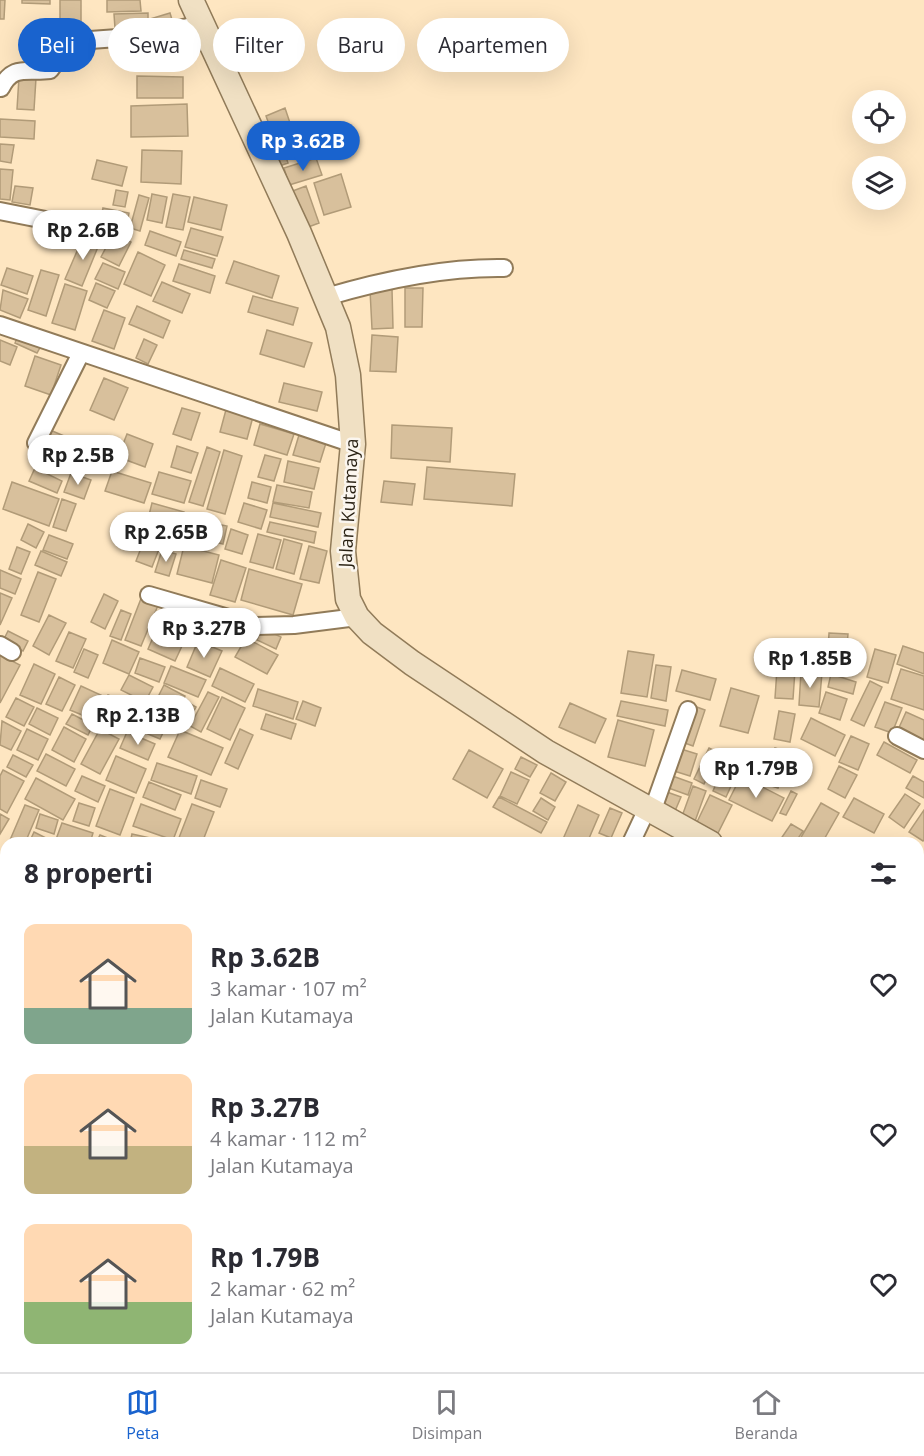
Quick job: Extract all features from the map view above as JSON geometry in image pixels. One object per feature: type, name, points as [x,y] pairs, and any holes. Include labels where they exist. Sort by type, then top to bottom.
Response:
[{"type":"main road","name":"Jalan Kutamaya","points":[[192,0],[338,327],[348,375],[353,444],[343,551],[348,599],[357,617],[372,633],[411,663],[546,752],[699,837]]},
{"type":"street","points":[[1,88],[8,75],[14,72],[50,70],[53,66],[56,47],[67,40],[146,36],[202,24]]},
{"type":"street","points":[[0,211],[91,229]]},
{"type":"street","points":[[326,297],[377,282],[480,267],[504,267]]},
{"type":"street","points":[[0,325],[353,444]]},
{"type":"street","points":[[36,443],[81,353]]},
{"type":"street","points":[[149,595],[256,626],[294,625],[357,617]]},
{"type":"street","points":[[634,837],[649,811],[688,710]]},
{"type":"street","points":[[897,736],[924,750]]},
{"type":"building","points":[[0,0],[5,0],[4,19],[0,19]]},
{"type":"building","points":[[22,0],[50,0],[50,4],[22,3]]},
{"type":"building","points":[[60,0],[81,0],[81,18],[60,18]]},
{"type":"building","points":[[107,0],[140,0],[141,11],[107,12]]},
{"type":"building","points":[[148,13],[148,18],[114,18],[114,14]]},
{"type":"building","points":[[170,13],[172,18],[153,18]]},
{"type":"building","points":[[137,76],[183,77],[183,98],[137,98]]},
{"type":"building","points":[[19,77],[36,78],[34,110],[17,109]]},
{"type":"building","points":[[187,104],[188,136],[131,137],[131,106]]},
{"type":"building","points":[[285,108],[294,135],[275,141],[266,116]]},
{"type":"building","points":[[0,119],[35,121],[34,139],[0,137]]},
{"type":"building","points":[[311,132],[318,150],[295,159],[288,140]]},
{"type":"building","points":[[281,143],[288,163],[271,169],[265,148]]},
{"type":"building","points":[[0,144],[14,145],[11,163],[0,161]]},
{"type":"building","points":[[142,150],[182,151],[181,184],[141,182]]},
{"type":"building","points":[[316,158],[322,175],[289,185],[284,168]]},
{"type":"building","points":[[97,160],[127,167],[122,186],[92,179]]},
{"type":"building","points":[[0,169],[13,170],[10,200],[0,199]]},
{"type":"building","points":[[341,174],[351,207],[324,215],[314,183]]},
{"type":"building","points":[[15,186],[33,188],[30,205],[12,202]]},
{"type":"building","points":[[306,186],[319,223],[303,229],[290,192]]},
{"type":"building","points":[[116,190],[128,192],[125,207],[113,205]]},
{"type":"building","points":[[152,194],[167,197],[162,223],[147,220]]},
{"type":"building","points":[[173,194],[190,197],[183,230],[166,227]]},
{"type":"building","points":[[139,195],[149,198],[140,231],[130,228]]},
{"type":"building","points":[[194,197],[227,205],[221,230],[188,222]]},
{"type":"building","points":[[103,208],[129,213],[126,229],[100,223]]},
{"type":"building","points":[[191,228],[223,237],[217,256],[185,247]]},
{"type":"building","points":[[150,231],[181,242],[176,256],[145,245]]},
{"type":"building","points":[[113,234],[131,242],[119,266],[101,257]]},
{"type":"building","points":[[84,235],[100,242],[82,286],[65,279]]},
{"type":"building","points":[[184,250],[215,259],[212,268],[181,259]]},
{"type":"building","points":[[138,252],[165,265],[151,296],[124,284]]},
{"type":"building","points":[[234,261],[279,276],[272,298],[226,283]]},
{"type":"building","points":[[103,263],[125,272],[118,289],[95,279]]},
{"type":"building","points":[[179,264],[215,276],[210,293],[173,281]]},
{"type":"building","points":[[7,268],[33,276],[27,294],[1,285]]},
{"type":"building","points":[[41,270],[59,275],[46,316],[28,310]]},
{"type":"building","points":[[162,282],[190,294],[182,313],[153,301]]},
{"type":"building","points":[[96,283],[115,291],[107,308],[89,300]]},
{"type":"building","points":[[65,284],[87,291],[75,330],[52,323]]},
{"type":"building","points":[[405,288],[423,288],[422,327],[405,327]]},
{"type":"building","points":[[392,289],[393,328],[372,329],[370,290]]},
{"type":"building","points":[[3,290],[28,299],[20,318],[0,310]]},
{"type":"building","points":[[253,296],[298,308],[293,325],[248,312]]},
{"type":"building","points":[[137,306],[170,321],[163,338],[129,324]]},
{"type":"building","points":[[104,310],[125,318],[114,349],[92,341]]},
{"type":"building","points":[[267,330],[312,343],[304,367],[260,354]]},
{"type":"building","points":[[19,333],[42,344],[37,353],[15,343]]},
{"type":"building","points":[[372,335],[398,337],[396,372],[370,371]]},
{"type":"building","points":[[144,339],[157,345],[148,364],[136,358]]},
{"type":"building","points":[[0,340],[17,347],[10,365],[0,361]]},
{"type":"building","points":[[35,356],[61,365],[51,395],[25,386]]},
{"type":"building","points":[[104,378],[128,388],[114,420],[90,410]]},
{"type":"building","points":[[284,383],[322,392],[317,411],[279,402]]},
{"type":"building","points":[[227,406],[254,413],[247,439],[220,432]]},
{"type":"building","points":[[182,408],[200,413],[191,440],[173,434]]},
{"type":"building","points":[[260,424],[294,434],[287,455],[254,445]]},
{"type":"building","points":[[392,425],[452,428],[450,462],[391,458]]},
{"type":"building","points":[[50,430],[71,439],[58,471],[37,462]]},
{"type":"building","points":[[127,434],[153,444],[145,467],[118,457]]},
{"type":"building","points":[[299,435],[326,443],[320,462],[293,455]]},
{"type":"building","points":[[177,446],[198,453],[191,473],[171,467]]},
{"type":"building","points":[[207,447],[220,452],[203,506],[189,502]]},
{"type":"building","points":[[224,450],[242,456],[225,514],[207,509]]},
{"type":"building","points":[[265,455],[281,459],[274,481],[258,477]]},
{"type":"building","points":[[288,461],[319,468],[314,489],[284,482]]},
{"type":"building","points":[[427,467],[515,474],[512,506],[424,499]]},
{"type":"building","points":[[35,468],[62,481],[57,493],[29,481]]},
{"type":"building","points":[[112,471],[151,483],[144,503],[105,491]]},
{"type":"building","points":[[159,472],[191,481],[184,503],[152,494]]},
{"type":"building","points":[[71,473],[91,480],[84,499],[64,492]]},
{"type":"building","points":[[384,481],[415,484],[412,505],[381,502]]},
{"type":"building","points":[[12,482],[59,499],[49,526],[3,509]]},
{"type":"building","points":[[252,482],[271,487],[267,503],[248,498]]},
{"type":"building","points":[[277,485],[312,492],[309,508],[273,502]]},
{"type":"building","points":[[62,499],[76,504],[66,531],[53,527]]},
{"type":"building","points":[[152,503],[184,512],[179,528],[148,519]]},
{"type":"building","points":[[244,503],[267,510],[261,529],[238,522]]},
{"type":"building","points":[[273,503],[321,513],[318,527],[270,517]]},
{"type":"building","points":[[270,522],[316,532],[314,543],[267,532]]},
{"type":"building","points":[[212,523],[227,526],[223,544],[207,540]]},
{"type":"building","points":[[28,524],[44,532],[36,548],[21,540]]},
{"type":"building","points":[[148,524],[172,532],[167,546],[144,539]]},
{"type":"building","points":[[231,529],[248,535],[242,554],[225,549]]},
{"type":"building","points":[[258,534],[281,540],[273,568],[250,562]]},
{"type":"building","points":[[49,535],[73,544],[67,559],[43,550]]},
{"type":"building","points":[[284,539],[302,544],[294,574],[276,569]]},
{"type":"building","points":[[143,543],[159,549],[152,567],[136,561]]},
{"type":"building","points":[[184,546],[219,555],[212,583],[177,574]]},
{"type":"building","points":[[309,546],[327,551],[319,583],[300,579]]},
{"type":"building","points":[[17,547],[30,552],[21,574],[9,569]]},
{"type":"building","points":[[162,550],[176,554],[169,576],[155,572]]},
{"type":"building","points":[[41,551],[67,562],[61,576],[35,565]]},
{"type":"building","points":[[221,560],[246,568],[235,602],[210,595]]},
{"type":"building","points":[[249,569],[302,584],[293,615],[241,600]]},
{"type":"building","points":[[0,570],[21,579],[15,594],[0,588]]},
{"type":"building","points":[[38,572],[56,579],[39,622],[21,615]]},
{"type":"building","points":[[0,593],[12,598],[0,625]]},
{"type":"building","points":[[104,594],[118,601],[105,629],[91,622]]},
{"type":"building","points":[[142,596],[159,603],[141,646],[125,640]]},
{"type":"building","points":[[121,610],[131,614],[121,640],[110,636]]},
{"type":"building","points":[[206,613],[237,628],[229,646],[198,631]]},
{"type":"building","points":[[49,615],[66,623],[49,655],[33,646]]},
{"type":"building","points":[[161,619],[189,631],[175,661],[148,649]]},
{"type":"building","points":[[262,628],[281,637],[276,649],[257,640]]},
{"type":"building","points":[[8,631],[28,641],[23,651],[3,641]]},
{"type":"building","points":[[69,632],[86,639],[73,668],[56,661]]},
{"type":"building","points":[[829,633],[848,634],[845,666],[827,665]]},
{"type":"building","points":[[246,638],[278,655],[267,674],[235,657]]},
{"type":"building","points":[[112,640],[139,652],[129,674],[103,663]]},
{"type":"building","points":[[198,641],[222,651],[210,677],[187,667]]},
{"type":"building","points":[[903,646],[924,653],[924,674],[897,664]]},
{"type":"building","points":[[84,649],[98,655],[88,678],[74,672]]},
{"type":"building","points":[[875,649],[896,655],[888,683],[867,677]]},
{"type":"building","points":[[628,651],[654,655],[647,697],[621,693]]},
{"type":"building","points":[[0,655],[20,665],[0,703]]},
{"type":"building","points":[[140,658],[165,667],[159,682],[135,673]]},
{"type":"building","points":[[34,664],[55,674],[41,704],[20,695]]},
{"type":"building","points":[[656,665],[671,667],[666,701],[651,698]]},
{"type":"building","points":[[171,666],[206,680],[198,697],[164,683]]},
{"type":"building","points":[[220,668],[254,684],[245,702],[212,686]]},
{"type":"building","points":[[777,669],[795,670],[793,699],[775,698]]},
{"type":"building","points":[[901,669],[924,676],[924,710],[891,699]]},
{"type":"building","points":[[682,670],[716,679],[710,700],[676,691]]},
{"type":"building","points":[[801,672],[822,673],[819,707],[799,705]]},
{"type":"building","points":[[831,674],[856,682],[853,694],[828,687]]},
{"type":"building","points":[[129,675],[153,687],[145,702],[121,690]]},
{"type":"building","points":[[59,677],[75,685],[62,711],[46,704]]},
{"type":"building","points":[[870,681],[882,687],[864,726],[851,720]]},
{"type":"building","points":[[164,685],[185,696],[174,717],[153,707]]},
{"type":"building","points":[[81,686],[103,696],[92,719],[70,710]]},
{"type":"building","points":[[731,688],[759,696],[748,733],[720,726]]},
{"type":"building","points":[[258,689],[298,702],[293,719],[253,706]]},
{"type":"building","points":[[208,692],[219,697],[201,732],[190,726]]},
{"type":"building","points":[[826,692],[847,699],[840,720],[819,713]]},
{"type":"building","points":[[108,695],[128,703],[118,729],[97,721]]},
{"type":"building","points":[[222,697],[245,708],[230,740],[207,729]]},
{"type":"building","points":[[16,698],[34,707],[24,726],[6,717]]},
{"type":"building","points":[[303,701],[321,708],[315,726],[296,719]]},
{"type":"building","points":[[621,701],[668,710],[665,726],[617,716]]},
{"type":"building","points":[[187,702],[196,707],[187,723],[178,719]]},
{"type":"building","points":[[885,702],[902,708],[892,733],[875,727]]},
{"type":"building","points":[[570,703],[606,719],[595,743],[559,727]]},
{"type":"building","points":[[694,706],[705,710],[693,746],[682,742]]},
{"type":"building","points":[[137,707],[169,720],[160,739],[129,726]]},
{"type":"building","points":[[37,708],[58,718],[50,735],[29,724]]},
{"type":"building","points":[[779,711],[795,714],[790,742],[774,739]]},
{"type":"building","points":[[906,712],[924,720],[924,744],[897,732]]},
{"type":"building","points":[[72,714],[93,725],[88,735],[66,724]]},
{"type":"building","points":[[266,714],[296,724],[291,739],[261,729]]},
{"type":"building","points":[[811,718],[845,735],[835,756],[801,739]]},
{"type":"building","points":[[618,720],[654,730],[645,766],[608,757]]},
{"type":"building","points":[[2,721],[21,731],[11,750],[0,745]]},
{"type":"building","points":[[64,727],[86,739],[74,762],[52,750]]},
{"type":"building","points":[[27,729],[48,739],[38,760],[17,750]]},
{"type":"building","points":[[100,729],[119,739],[100,774],[81,764]]},
{"type":"building","points":[[240,729],[253,735],[238,769],[225,763]]},
{"type":"building","points":[[180,730],[223,748],[211,775],[168,757]]},
{"type":"building","points":[[127,732],[155,744],[148,760],[120,748]]},
{"type":"building","points":[[851,736],[869,744],[858,770],[839,762]]},
{"type":"building","points":[[884,742],[917,760],[910,773],[877,755]]},
{"type":"building","points":[[709,748],[719,753],[704,784],[694,779]]},
{"type":"building","points":[[775,748],[788,752],[778,788],[765,784]]},
{"type":"building","points":[[681,749],[697,754],[690,776],[674,771]]},
{"type":"building","points":[[469,750],[503,769],[487,798],[453,779]]},
{"type":"building","points":[[46,754],[75,769],[66,786],[37,771]]},
{"type":"building","points":[[729,754],[743,760],[726,797],[713,791]]},
{"type":"building","points":[[13,755],[33,765],[26,777],[7,767]]},
{"type":"building","points":[[116,756],[146,769],[136,793],[106,780]]},
{"type":"building","points":[[521,757],[537,765],[530,777],[515,769]]},
{"type":"building","points":[[157,763],[197,776],[191,794],[151,780]]},
{"type":"building","points":[[839,766],[857,775],[845,798],[828,789]]},
{"type":"building","points":[[3,770],[24,781],[7,813],[0,809],[0,776]]},
{"type":"building","points":[[511,772],[529,780],[517,804],[500,796]]},
{"type":"building","points":[[551,773],[566,782],[555,801],[540,793]]},
{"type":"building","points":[[667,774],[692,783],[688,795],[663,786]]},
{"type":"building","points":[[82,776],[105,786],[98,802],[75,791]]},
{"type":"building","points":[[741,776],[784,798],[772,821],[729,800]]},
{"type":"building","points":[[913,776],[924,782],[924,798],[906,788]]},
{"type":"building","points":[[36,778],[75,799],[63,820],[25,799]]},
{"type":"building","points":[[201,780],[227,789],[220,807],[195,798]]},
{"type":"building","points":[[149,782],[181,795],[175,810],[143,797]]},
{"type":"building","points":[[693,786],[706,791],[694,824],[681,819]]},
{"type":"building","points":[[110,789],[134,798],[120,835],[96,826]]},
{"type":"building","points":[[664,791],[681,797],[675,811],[659,805]]},
{"type":"building","points":[[791,791],[797,794],[786,815],[780,813]]},
{"type":"building","points":[[905,794],[920,804],[904,828],[889,817]]},
{"type":"building","points":[[710,795],[732,805],[718,833],[696,824]]},
{"type":"building","points":[[499,797],[547,822],[541,833],[493,807]]},
{"type":"building","points":[[541,798],[555,807],[548,820],[533,811]]},
{"type":"building","points":[[854,798],[884,814],[874,833],[843,817]]},
{"type":"building","points":[[79,803],[95,808],[89,826],[73,821]]},
{"type":"building","points":[[821,803],[839,813],[825,837],[801,837]]},
{"type":"building","points":[[141,804],[181,819],[174,837],[164,837],[133,826]]},
{"type":"building","points":[[192,804],[214,812],[204,837],[179,837]]},
{"type":"building","points":[[25,805],[39,810],[28,837],[11,837]]},
{"type":"building","points":[[578,805],[599,815],[590,837],[564,837]]},
{"type":"building","points":[[610,808],[622,813],[611,837],[599,833]]},
{"type":"building","points":[[924,810],[924,837],[917,837],[909,832]]},
{"type":"building","points":[[0,814],[9,819],[0,834]]},
{"type":"building","points":[[40,814],[58,820],[54,834],[36,828]]},
{"type":"building","points":[[62,823],[93,833],[92,837],[57,837]]},
{"type":"building","points":[[791,824],[803,831],[799,837],[782,837]]},
{"type":"building","points":[[34,832],[44,837],[32,837]]}]
